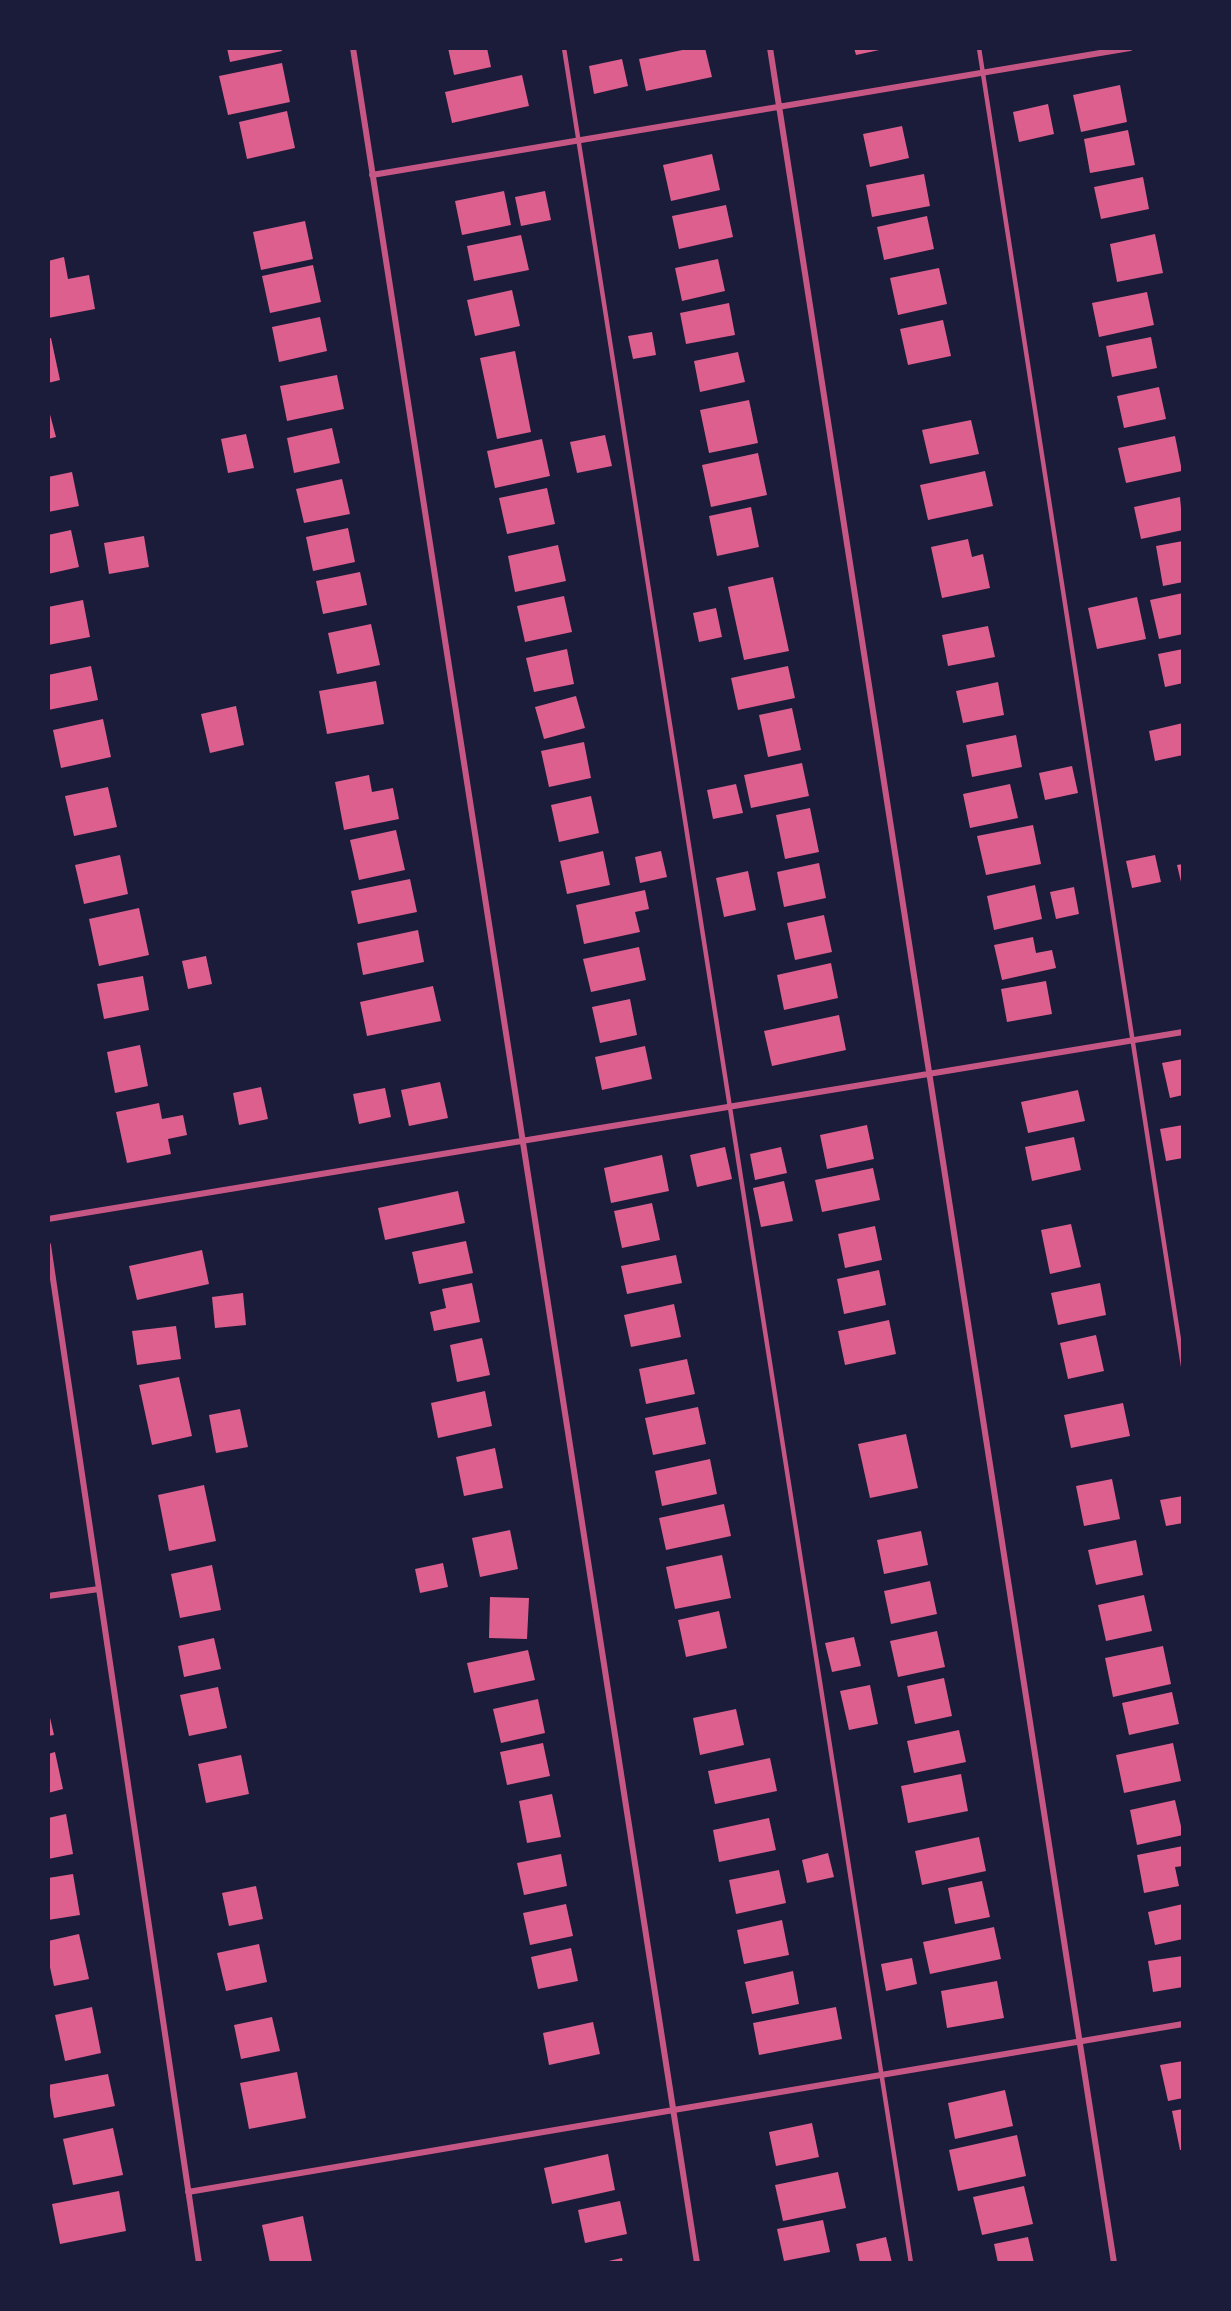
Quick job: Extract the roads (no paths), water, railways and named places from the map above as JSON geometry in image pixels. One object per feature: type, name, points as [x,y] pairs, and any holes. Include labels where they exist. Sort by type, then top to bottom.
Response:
[{"type":"street","points":[[352,48],[697,2263]]},
{"type":"street","points":[[770,48],[1114,2263]]},
{"type":"street","points":[[372,175],[1130,48]]},
{"type":"street","points":[[48,1219],[1183,1032]]},
{"type":"street","points":[[48,1245],[199,2263]]},
{"type":"street","points":[[48,1596],[99,1589]]},
{"type":"street","points":[[188,2192],[1183,2024]]},
{"type":"lane","points":[[564,48],[911,2263]]},
{"type":"lane","points":[[979,48],[1183,1366]]}]
